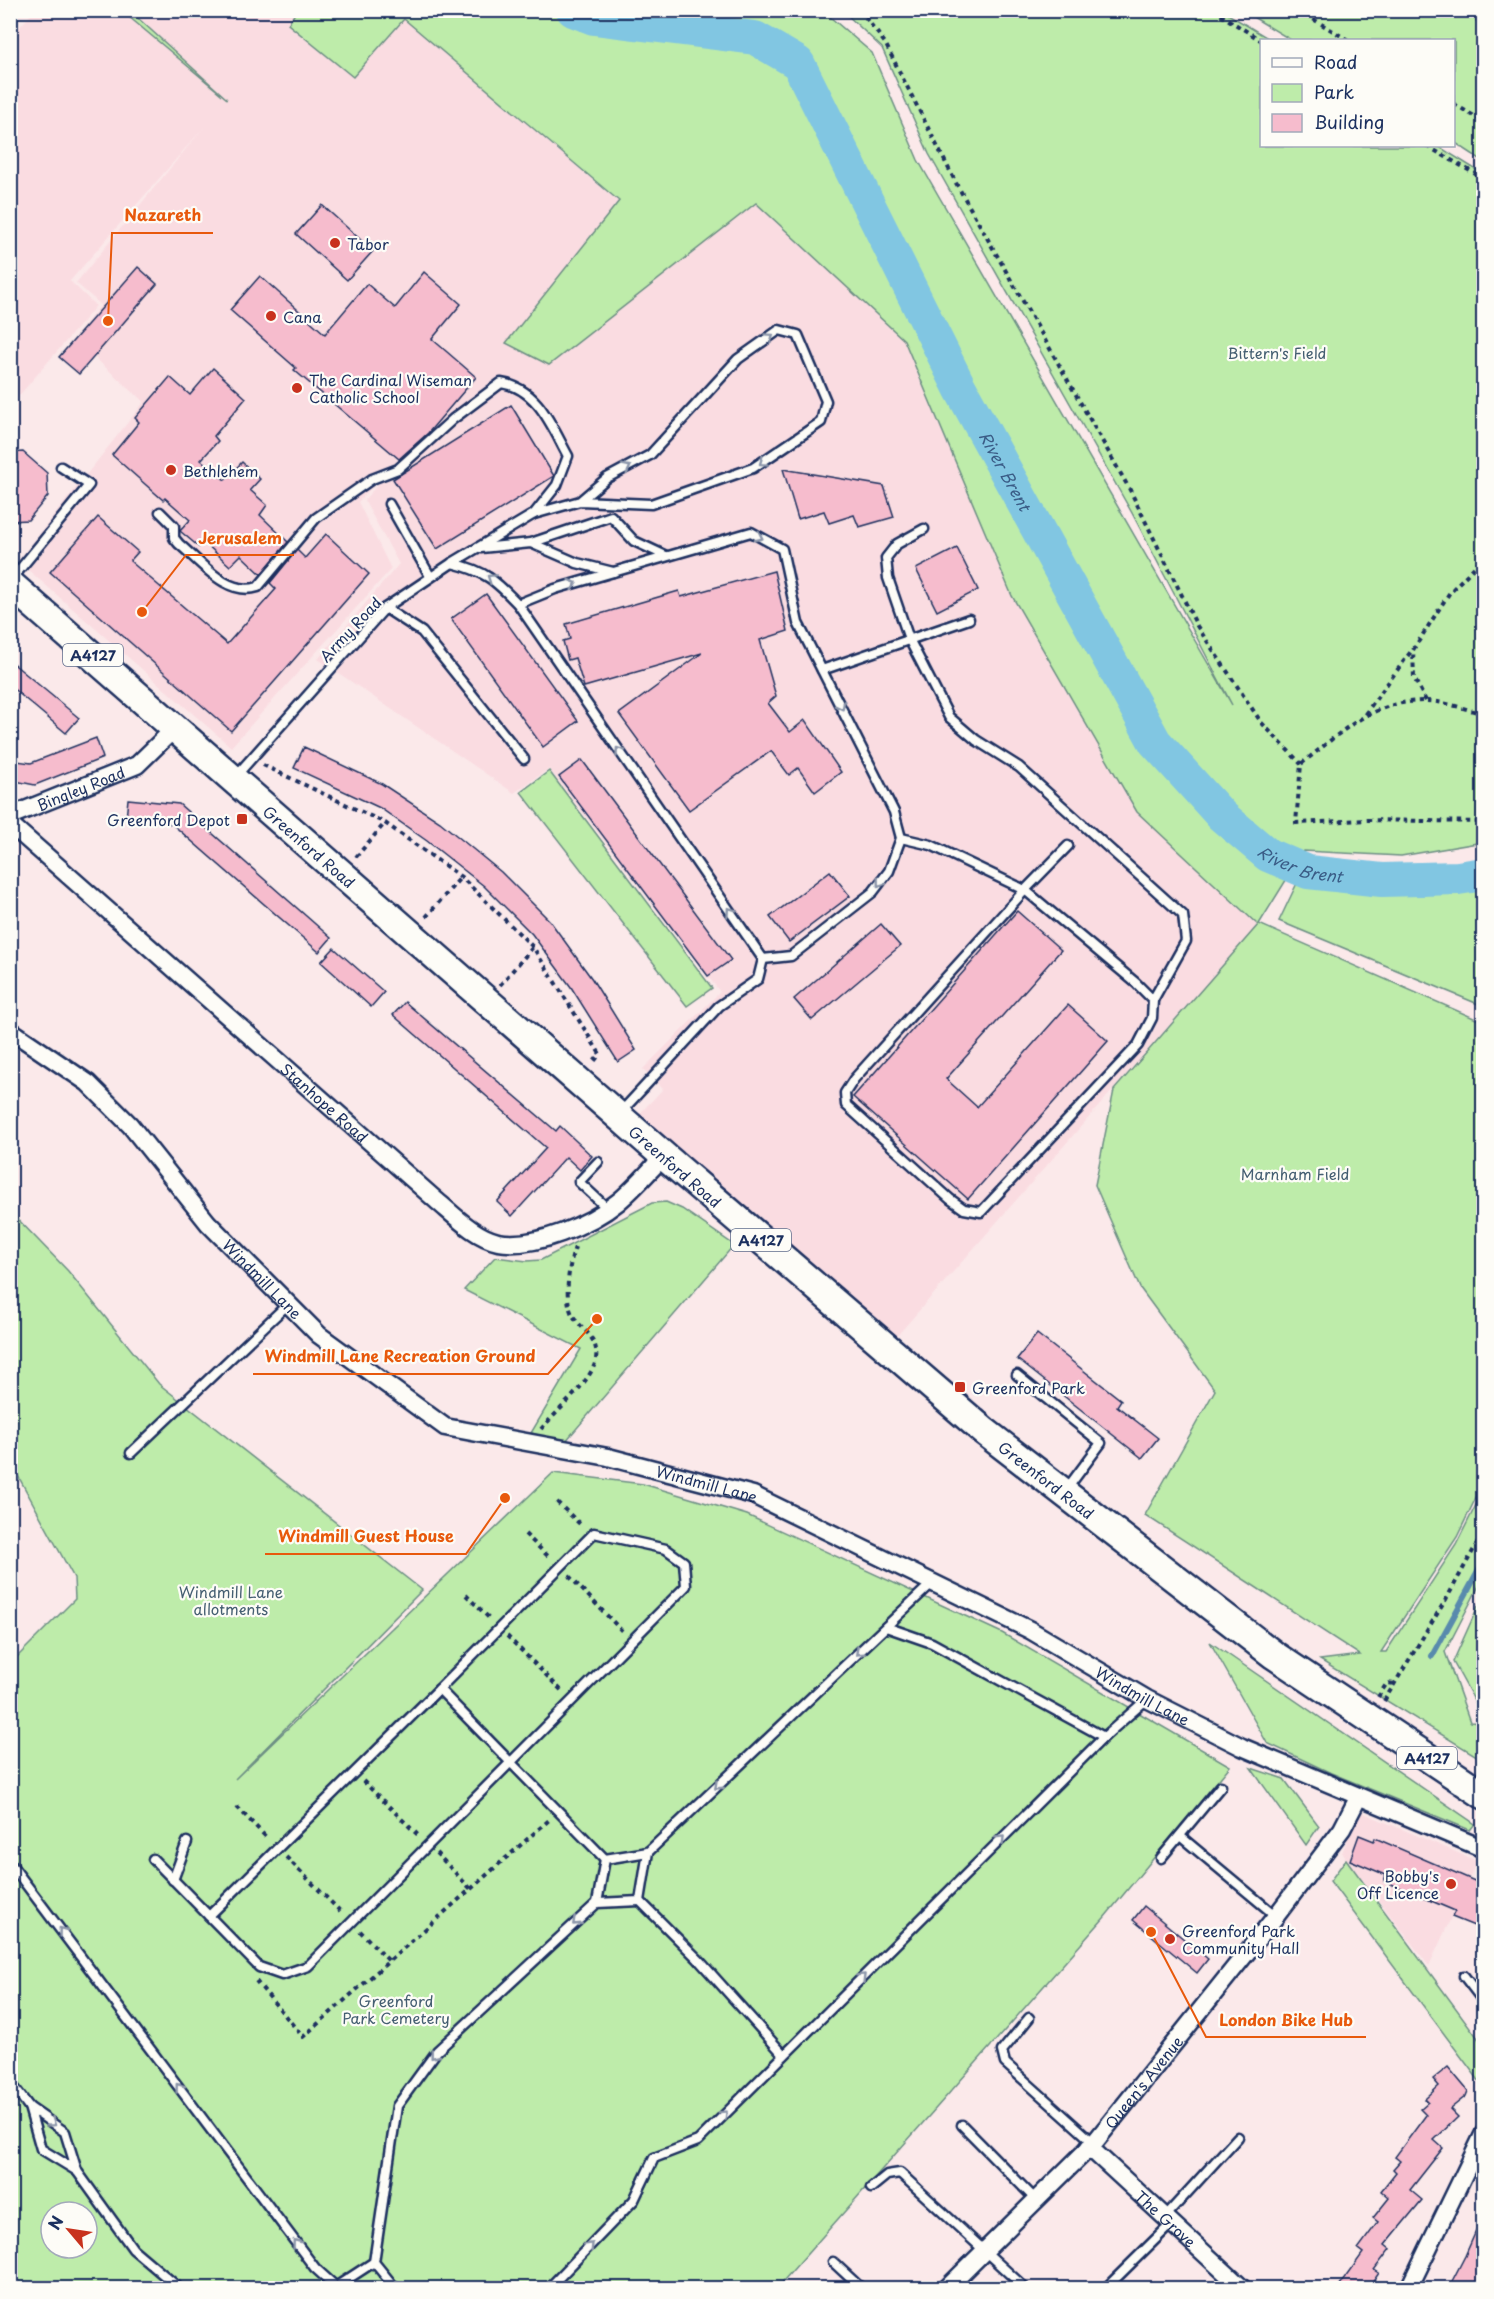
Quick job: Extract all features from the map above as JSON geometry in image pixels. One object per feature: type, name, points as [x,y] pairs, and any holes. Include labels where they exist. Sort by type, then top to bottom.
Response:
[{"type":"main road","name":"Greenford Road","points":[[10,582],[664,1156],[984,1431],[1274,1655],[1484,1795]]},
{"type":"street","name":"Bingley Road","points":[[10,816],[137,765],[175,728]]},
{"type":"street","name":"Stanhope Road","points":[[10,824],[437,1201],[476,1232],[497,1241],[519,1244],[549,1238],[608,1209],[664,1156]]},
{"type":"street","name":"Windmill Lane","points":[[10,1030],[88,1083],[130,1125],[208,1223],[319,1335],[445,1427],[608,1457],[753,1495],[1030,1630],[1147,1698],[1242,1747],[1358,1798],[1484,1849]]},
{"type":"street","name":"Queen's Avenue","points":[[947,2289],[984,2249],[1091,2145],[1276,1916],[1342,1829],[1358,1798]]},
{"type":"street","points":[[1409,2289],[1484,2133]]},
{"type":"street","name":"The Grove","points":[[1091,2145],[1168,2221],[1242,2289]]},
{"type":"lane","points":[[779,330],[798,335],[826,400],[821,422],[753,468],[651,504],[580,501],[607,478],[650,455],[738,359],[779,330]]},
{"type":"lane","points":[[160,512],[174,526],[174,538],[179,544],[236,589],[248,590],[258,586],[316,518],[372,479],[398,469],[453,419],[501,383],[522,389],[543,410],[568,456],[557,485],[534,514]]},
{"type":"lane","points":[[10,582],[89,485],[61,467]]},
{"type":"lane","name":"Army Road","points":[[233,780],[385,608],[430,576],[534,514],[580,501]]},
{"type":"lane","points":[[389,504],[430,576]]},
{"type":"lane","points":[[478,548],[531,543],[610,516],[634,542],[666,556]]},
{"type":"lane","points":[[924,529],[897,544],[885,558],[888,578],[909,639],[949,717],[976,740],[1019,768],[1183,915],[1186,941],[1153,1000],[1152,1018],[1138,1045],[981,1212],[964,1209],[846,1105],[845,1093],[854,1079],[1025,890],[1068,846]]},
{"type":"lane","points":[[518,604],[555,589],[751,532],[782,549],[798,623],[894,812],[901,838],[889,871],[873,892],[791,956],[763,959]]},
{"type":"lane","points":[[531,543],[577,563],[613,572]]},
{"type":"lane","points":[[452,563],[477,569],[495,579],[518,604],[763,959],[758,979],[719,1006],[618,1115]]},
{"type":"lane","points":[[385,608],[422,632],[524,759]]},
{"type":"lane","points":[[822,670],[969,619]]},
{"type":"lane","points":[[901,838],[931,845],[1025,890],[1136,983],[1153,1000]]},
{"type":"lane","points":[[598,1162],[579,1182],[608,1209]]},
{"type":"lane","points":[[131,1453],[288,1304]]},
{"type":"lane","points":[[1017,1375],[1101,1443],[1064,1493]]},
{"type":"lane","points":[[153,1859],[259,1967],[282,1975],[308,1966],[686,1586],[684,1562],[666,1549],[594,1533],[209,1916]]},
{"type":"lane","points":[[605,1858],[648,1852],[932,1583]]},
{"type":"lane","points":[[886,1627],[932,1643],[1104,1737]]},
{"type":"lane","points":[[439,1689],[605,1858]]},
{"type":"lane","points":[[549,2289],[634,2200],[654,2158],[698,2141],[1104,1737],[1147,1698]]},
{"type":"lane","points":[[1161,1858],[1221,1786]]},
{"type":"lane","points":[[1180,1836],[1276,1916]]},
{"type":"lane","points":[[173,1880],[187,1842]]},
{"type":"lane","points":[[640,1901],[648,1852]]},
{"type":"lane","points":[[395,2289],[374,2262],[398,2106],[437,2051],[597,1903],[605,1858]]},
{"type":"lane","points":[[10,1863],[315,2268],[334,2288],[374,2262]]},
{"type":"lane","points":[[597,1903],[640,1901],[698,1959],[784,2055]]},
{"type":"lane","points":[[1464,1976],[1484,2002]]},
{"type":"lane","points":[[1029,2018],[1002,2051],[1005,2063],[1091,2145]]},
{"type":"lane","points":[[10,2082],[29,2107],[64,2132],[77,2171],[133,2249],[178,2289]]},
{"type":"lane","points":[[29,2107],[41,2149],[77,2171]]},
{"type":"lane","points":[[962,2125],[1035,2199]]},
{"type":"lane","points":[[1106,2289],[1168,2221],[1238,2137]]},
{"type":"lane","points":[[872,2188],[887,2175],[900,2173],[1025,2289]]},
{"type":"lane","points":[[833,2262],[861,2289]]},
{"type":"path","points":[[860,10],[885,43],[956,183],[1130,490],[1197,626],[1261,722],[1301,764]]},
{"type":"path","points":[[1213,10],[1260,40]]},
{"type":"path","points":[[1298,10],[1346,39]]},
{"type":"path","points":[[1461,10],[1484,24]]},
{"type":"path","points":[[1455,105],[1484,122]]},
{"type":"path","points":[[1429,147],[1484,179]]},
{"type":"path","points":[[1484,557],[1450,592],[1413,650],[1365,714],[1301,764],[1296,823],[1367,820],[1484,822]]},
{"type":"path","points":[[1413,650],[1414,678],[1426,701]]},
{"type":"path","points":[[1365,714],[1395,705],[1426,701],[1484,714]]},
{"type":"path","points":[[252,760],[385,823],[461,877],[533,947],[600,1054],[578,1080]]},
{"type":"path","points":[[341,874],[385,823]]},
{"type":"path","points":[[411,935],[461,877]]},
{"type":"path","points":[[486,1000],[533,947]]},
{"type":"path","points":[[537,1444],[539,1431],[589,1375],[596,1360],[594,1339],[572,1314],[567,1281],[577,1242],[575,1226]]},
{"type":"path","points":[[556,1502],[591,1536]]},
{"type":"path","points":[[1380,1706],[1484,1531]]},
{"type":"path","points":[[525,1534],[632,1641]]},
{"type":"path","points":[[466,1595],[572,1701]]},
{"type":"path","points":[[354,1772],[471,1889]]},
{"type":"path","points":[[237,1807],[389,1961]]},
{"type":"path","points":[[259,1967],[251,1976],[303,2037],[559,1812]]},
{"type":"shaded area","points":[[34,11],[122,11],[211,86],[130,11],[297,11],[288,23],[404,19],[619,202],[507,343],[549,365],[756,203],[904,340],[1012,596],[1137,811],[1258,925],[888,1346],[629,1125],[663,1089],[643,1069],[720,992],[549,769],[514,793],[318,659],[399,564],[364,500],[465,388],[358,502],[391,569],[231,747],[18,561],[144,402],[94,357],[79,374],[59,357],[101,305],[76,283],[204,127],[70,281],[96,306],[11,405],[10,38]]},
{"type":"shaded area","points":[[1359,1811],[1477,1861],[1429,1966],[1342,1853]]},
{"type":"green space","points":[[297,10],[823,11],[872,53],[918,160],[1232,705],[1132,513],[929,154],[882,48],[843,11],[1223,11],[1269,39],[1260,39],[1260,147],[1440,147],[1483,174],[1483,842],[1401,856],[1304,851],[1259,924],[1483,1022],[1483,1483],[1457,1537],[1381,1652],[1386,1652],[1456,1545],[1483,1491],[1483,1578],[1445,1652],[1470,1722],[1483,1723],[1483,1760],[1320,1660],[1360,1655],[1145,1515],[1215,1390],[1140,1288],[1095,1185],[1114,1090],[1258,925],[1137,812],[1012,596],[904,340],[756,203],[549,365],[506,343],[619,201],[404,19],[353,77],[288,24]]},
{"type":"green space","points":[[122,11],[130,11],[227,99]]},
{"type":"green space","points":[[1243,11],[1483,11],[1483,161],[1455,143],[1455,39],[1289,39]]},
{"type":"green space","points":[[549,771],[712,988],[687,1006],[521,792]]},
{"type":"green space","points":[[1299,879],[1422,890],[1483,880],[1483,1006],[1279,921]]},
{"type":"green space","points":[[666,1202],[682,1209],[734,1245],[565,1442],[531,1433],[581,1349],[464,1290],[495,1257],[527,1261],[541,1260],[652,1203]]},
{"type":"green space","name":"Greenford Park Cemetery","points":[[10,1211],[68,1271],[159,1384],[422,1590],[235,1779],[553,1473],[643,1484],[747,1515],[1002,1633],[1230,1766],[1104,1918],[777,2288],[11,2288],[11,1663],[75,1599],[74,1578],[11,1463]]},
{"type":"green space","points":[[1483,1595],[1483,1716],[1453,1662]]},
{"type":"green space","points":[[1210,1642],[1475,1824],[1470,1830],[1331,1773],[1267,1743]]},
{"type":"green space","points":[[1251,1768],[1284,1779],[1319,1826],[1306,1845]]},
{"type":"green space","points":[[1346,1859],[1483,2045],[1483,2086],[1330,1881]]},
{"type":"building","name":"Tabor","points":[[322,205],[373,251],[347,280],[296,234]]},
{"type":"building","points":[[138,267],[157,284],[79,374],[59,357]]},
{"type":"building","points":[[424,272],[461,304],[432,339],[476,377],[428,433],[399,459],[294,370],[296,368],[230,310],[260,276],[325,334],[367,284],[395,308]]},
{"type":"building","name":"Bethlehem","points":[[213,368],[246,398],[214,436],[218,441],[201,460],[225,480],[242,462],[260,479],[250,490],[267,505],[260,515],[288,542],[261,574],[241,555],[230,566],[204,542],[199,547],[180,531],[190,520],[165,498],[163,500],[112,455],[139,422],[135,418],[170,377],[190,395]]},
{"type":"building","points":[[511,405],[554,476],[437,549],[393,479]]},
{"type":"building","points":[[23,452],[47,473],[48,496],[28,520],[10,521],[10,453]]},
{"type":"building","points":[[783,469],[884,486],[894,517],[859,527],[854,515],[829,523],[824,511],[798,519]]},
{"type":"building","points":[[98,517],[138,552],[130,561],[227,644],[276,589],[270,583],[297,550],[305,558],[326,534],[369,574],[231,731],[50,572]]},
{"type":"building","points":[[957,548],[978,590],[937,611],[916,569]]},
{"type":"building","points":[[774,571],[788,631],[760,640],[776,696],[768,703],[790,732],[805,720],[841,772],[815,792],[798,768],[789,775],[771,751],[689,810],[619,714],[702,653],[584,687],[575,658],[568,660],[563,641],[570,639],[566,624],[679,591],[681,597]]},
{"type":"building","points":[[486,594],[578,721],[543,747],[451,619]]},
{"type":"building","points":[[10,661],[79,718],[66,733],[10,686]]},
{"type":"building","points":[[96,738],[103,758],[35,785],[10,780],[10,760],[31,763]]},
{"type":"building","points":[[304,747],[382,784],[440,822],[501,872],[550,921],[592,979],[636,1050],[618,1062],[571,987],[532,934],[484,886],[427,841],[380,808],[294,768]]},
{"type":"building","points":[[582,760],[731,960],[708,976],[559,777]]},
{"type":"building","points":[[128,799],[179,804],[331,938],[319,952],[172,824],[126,819]]},
{"type":"building","points":[[830,871],[850,896],[789,942],[770,917]]},
{"type":"building","points":[[1017,911],[1061,950],[946,1079],[977,1107],[1068,1005],[1108,1041],[968,1199],[853,1097]]},
{"type":"building","points":[[881,924],[900,946],[812,1020],[794,999]]},
{"type":"building","points":[[334,948],[384,992],[371,1007],[321,962]]},
{"type":"building","points":[[405,1002],[556,1131],[560,1126],[592,1156],[580,1170],[566,1157],[512,1216],[497,1202],[546,1148],[393,1015]]},
{"type":"building","points":[[1037,1334],[1121,1400],[1117,1406],[1158,1438],[1142,1458],[1017,1359]]},
{"type":"building","points":[[1359,1835],[1374,1841],[1375,1838],[1484,1885],[1484,1930],[1452,1917],[1455,1911],[1384,1881],[1386,1875],[1350,1860]]},
{"type":"building","name":"Greenford Park Community Hall","points":[[1144,1906],[1208,1959],[1197,1973],[1133,1920]]},
{"type":"building","points":[[1448,2067],[1468,2091],[1466,2096],[1450,2109],[1458,2117],[1434,2140],[1443,2148],[1410,2190],[1422,2200],[1385,2245],[1390,2249],[1374,2270],[1379,2273],[1368,2289],[1337,2289],[1363,2253],[1358,2249],[1378,2222],[1373,2218],[1389,2198],[1381,2191],[1396,2172],[1393,2169],[1400,2161],[1395,2157],[1426,2115],[1420,2109],[1428,2102],[1425,2099],[1439,2086],[1433,2079]]},
{"type":"building","points":[[1484,2213],[1484,2289],[1448,2289],[1465,2256]]},
{"type":"waterway","name":"River Brent","points":[[573,10],[594,18],[755,38],[798,63],[960,388],[1155,742],[1222,816],[1268,855],[1308,872],[1382,880],[1458,878],[1484,874]]},
{"type":"waterway","points":[[1432,1656],[1484,1561]]},
{"type":"place","name":"Tabor","points":[[335,243]]},
{"type":"place","name":"Cana","points":[[271,316]]},
{"type":"place","name":"Nazareth","points":[[108,321]]},
{"type":"place","name":"The Cardinal Wiseman Catholic School","points":[[297,388]]},
{"type":"place","name":"Bethlehem","points":[[171,470]]},
{"type":"place","name":"Jerusalem","points":[[142,612]]},
{"type":"place","name":"Greenford Depot","points":[[242,819]]},
{"type":"place","name":"Windmill Lane Recreation Ground","points":[[597,1319]]},
{"type":"place","name":"Greenford Park","points":[[960,1387]]},
{"type":"place","name":"Windmill Guest House","points":[[505,1498]]},
{"type":"place","name":"Bobby's Off Licence","points":[[1451,1884]]},
{"type":"place","name":"London Bike Hub","points":[[1151,1932]]},
{"type":"place","name":"Greenford Park Community Hall","points":[[1170,1939]]},
{"type":"park label","name":"Bittern's Field","points":[[1277,352]]},
{"type":"park label","name":"Marnham Field","points":[[1295,1173]]},
{"type":"park label","name":"Windmill Lane allotments","points":[[231,1600]]}]
